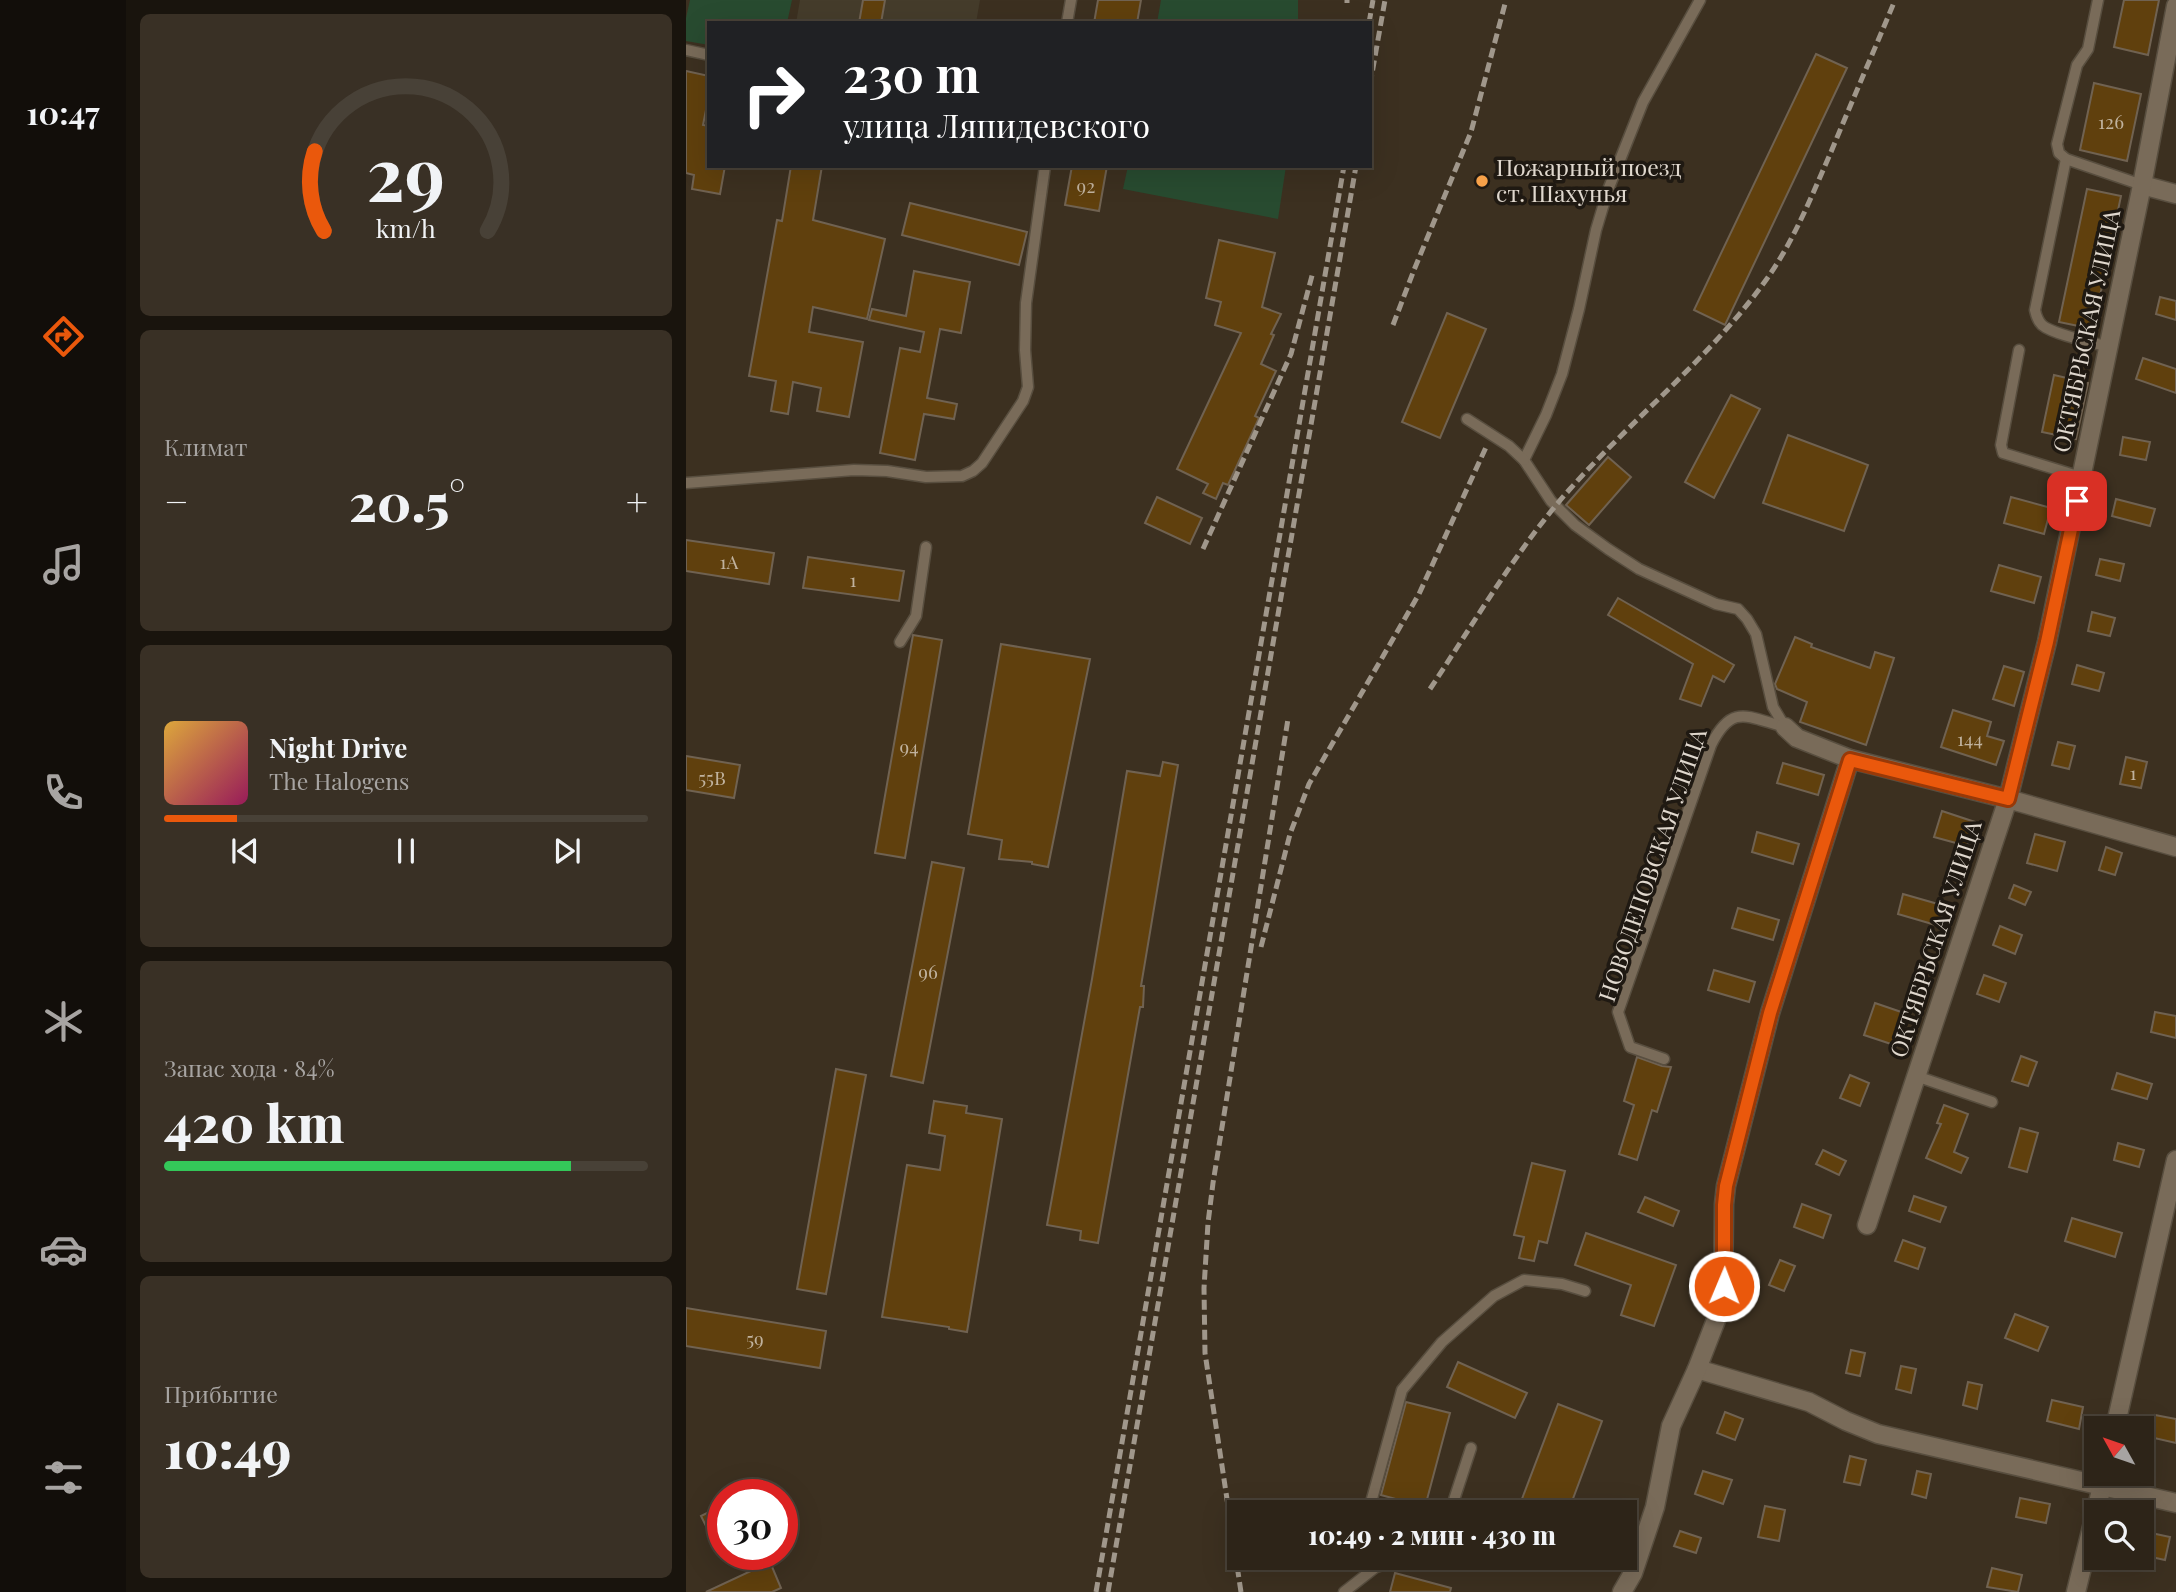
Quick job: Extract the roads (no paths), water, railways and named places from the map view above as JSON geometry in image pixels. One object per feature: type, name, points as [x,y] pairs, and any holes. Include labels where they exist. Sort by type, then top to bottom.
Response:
[{"type":"street","name":"ОКТЯБРЬСКАЯ УЛИЦА","points":[[1867,1225],[2008,799],[2047,642],[2142,186],[2176,6]]},
{"type":"street","points":[[2142,186],[2176,194]]},
{"type":"street","points":[[1785,727],[1797,738],[1850,760],[2008,799],[2176,847]]},
{"type":"street","points":[[1622,1592],[1633,1573],[1655,1507],[1671,1426],[1723,1302],[1726,1186],[1770,1013],[1850,760]]},
{"type":"street","points":[[2118,1416],[2176,1160]]},
{"type":"street","points":[[1697,1369],[1809,1402],[1878,1434],[2084,1475]]},
{"type":"street","points":[[2076,1592],[2102,1486]]},
{"type":"street","points":[[2125,1486],[2176,1503]]},
{"type":"lane","points":[[1067,21],[1071,0]]},
{"type":"lane","points":[[1524,460],[1562,374],[1608,190],[1643,102],[1700,0]]},
{"type":"lane","points":[[2098,0],[2088,49],[2077,65],[2057,144],[2059,153],[2066,159],[2142,186]]},
{"type":"lane","points":[[686,50],[707,55]]},
{"type":"lane","points":[[2066,159],[2035,310],[2036,317],[2042,326],[2052,331],[2109,347]]},
{"type":"lane","points":[[686,483],[854,470],[887,471],[926,477],[961,476],[973,471],[982,463],[1023,401],[1028,387],[1024,351],[1026,303],[1045,168]]},
{"type":"lane","points":[[2019,350],[2001,445],[2003,453],[2081,477]]},
{"type":"lane","points":[[1467,419],[1509,446],[1524,460],[1551,501],[1575,525],[1608,549],[1639,569],[1716,604],[1738,609],[1756,634],[1773,707],[1785,727]]},
{"type":"lane","points":[[900,642],[916,616],[926,547]]},
{"type":"lane","name":"НОВОДЕПОВСКАЯ УЛИЦА","points":[[1664,1059],[1630,1047],[1618,1012],[1711,745],[1724,723],[1732,717],[1743,716],[1785,727]]},
{"type":"lane","points":[[1916,1076],[1992,1102]]},
{"type":"lane","points":[[1372,1500],[1402,1390],[1442,1342],[1494,1296],[1524,1280],[1562,1284],[1585,1291]]},
{"type":"lane","points":[[1454,1500],[1471,1448]]},
{"type":"lane","points":[[1344,1592],[1367,1570]]},
{"type":"railway","points":[[1369,21],[1373,0]]},
{"type":"railway","points":[[1372,74],[1385,0]]},
{"type":"railway","points":[[1393,325],[1471,132],[1506,0]]},
{"type":"railway","points":[[1430,689],[1532,535],[1594,463],[1721,335],[1766,280],[1794,234],[1895,0]]},
{"type":"railway","points":[[1096,1592],[1344,168]]},
{"type":"railway","points":[[1108,1592],[1356,168]]},
{"type":"railway","points":[[1203,549],[1291,354],[1313,272]]},
{"type":"railway","points":[[1261,947],[1290,834],[1309,784],[1419,594],[1487,445]]},
{"type":"railway","points":[[1241,1592],[1205,1353],[1204,1288],[1213,1183],[1288,719]]},
{"type":"place","name":"Пожарный поезд ст. Шахунья","points":[[1482,181]]}]
